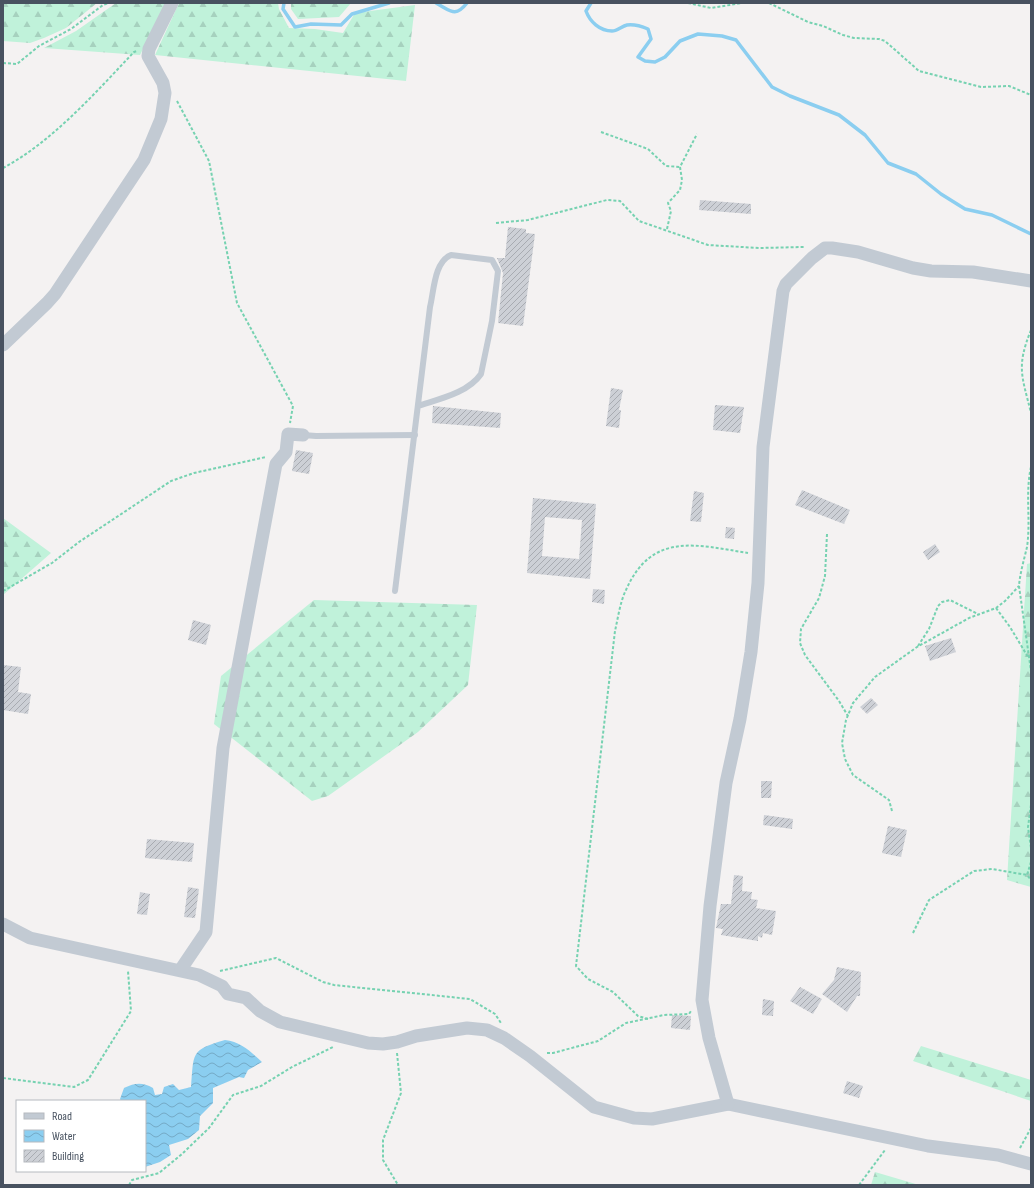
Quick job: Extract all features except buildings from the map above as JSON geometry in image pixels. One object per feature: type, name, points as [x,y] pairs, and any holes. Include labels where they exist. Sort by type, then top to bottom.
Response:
[{"type":"street","points":[[3,345],[55,294],[144,160],[161,119],[165,91],[163,83],[150,64],[148,56],[149,49],[172,3]]},
{"type":"street","points":[[728,1104],[709,1038],[702,1000],[710,906],[726,783],[740,719],[751,652],[762,523],[763,447],[781,298],[786,284],[812,258],[825,248],[858,252],[914,268],[931,271],[973,272],[1031,281]]},
{"type":"street","points":[[181,969],[206,932],[224,748],[276,464],[286,452],[288,434],[303,435]]},
{"type":"street","points":[[3,924],[30,938],[127,960],[181,969],[200,975],[222,986],[228,994],[246,998],[260,1011],[280,1022],[349,1039],[383,1044],[397,1042],[416,1036],[467,1028],[487,1030],[504,1038],[530,1056],[594,1108],[634,1118],[652,1119],[728,1104],[928,1146],[1015,1158],[1031,1164]]},
{"type":"lane","points":[[395,590],[430,307],[440,264],[445,257],[451,255],[492,260],[498,271],[492,321],[481,374],[476,381],[455,393],[418,406]]},
{"type":"lane","points":[[303,435],[415,435]]},
{"type":"path","points":[[3,63],[17,64],[40,46],[71,29],[103,5],[109,3]]},
{"type":"path","points":[[688,3],[711,8],[742,3]]},
{"type":"path","points":[[769,3],[802,20],[823,26],[843,36],[879,39],[885,41],[919,71],[981,87],[1009,86],[1031,95]]},
{"type":"path","points":[[3,168],[16,161],[74,115],[134,52],[149,49]]},
{"type":"path","points":[[165,91],[173,94],[209,161],[237,302],[294,406],[288,434]]},
{"type":"path","points":[[601,132],[648,150],[666,166],[680,167]]},
{"type":"path","points":[[667,229],[671,211],[668,203],[680,190],[682,180],[680,167],[697,134]]},
{"type":"path","points":[[496,223],[528,220],[607,200],[620,201],[639,221],[667,229],[708,245],[825,248]]},
{"type":"path","points":[[1031,330],[1023,350],[1021,370],[1031,413]]},
{"type":"path","points":[[3,591],[52,563],[79,542],[171,481],[194,473],[286,452]]},
{"type":"path","points":[[1031,467],[1028,493],[1027,547],[1020,573],[1019,586],[1031,671]]},
{"type":"path","points":[[827,534],[825,576],[819,598],[800,629],[800,643],[805,655],[839,701],[848,716]]},
{"type":"path","points":[[648,1019],[638,1016],[613,992],[588,979],[576,966],[615,632],[625,591],[637,568],[649,557],[676,545],[689,545],[759,555]]},
{"type":"path","points":[[892,811],[889,800],[853,775],[845,759],[842,743],[848,716],[853,703],[875,677],[917,647],[978,614],[996,608],[1019,586]]},
{"type":"path","points":[[917,647],[928,629],[938,606],[942,602],[950,600],[978,614]]},
{"type":"path","points":[[996,608],[1010,627],[1029,658]]},
{"type":"path","points":[[1031,805],[1028,827],[1031,848]]},
{"type":"path","points":[[1027,875],[1031,862]]},
{"type":"path","points":[[913,933],[929,900],[974,871],[992,869],[1027,875],[1031,880]]},
{"type":"path","points":[[200,975],[276,958],[323,982],[470,999],[495,1014],[502,1025]]},
{"type":"path","points":[[3,1078],[74,1087],[88,1080],[131,1011],[127,960]]},
{"type":"path","points":[[546,1053],[553,1053],[598,1041],[626,1023],[664,1015],[689,1014],[702,1000]]},
{"type":"path","points":[[129,1185],[132,1180],[159,1173],[182,1154],[209,1128],[233,1095],[261,1086],[292,1067],[349,1039]]},
{"type":"path","points":[[397,1042],[397,1066],[401,1093],[383,1140],[384,1160],[398,1185]]},
{"type":"path","points":[[1015,1158],[1031,1128]]},
{"type":"path","points":[[859,1185],[894,1138]]},
{"type":"green space","points":[[3,3],[97,3],[66,28],[30,43],[3,41]]},
{"type":"green space","points":[[116,3],[166,3],[140,55],[44,48],[76,31]]},
{"type":"green space","points":[[179,3],[278,3],[279,9],[289,28],[315,29],[343,33],[355,13],[415,5],[406,81],[155,55]]},
{"type":"green space","points":[[291,3],[351,3],[339,17],[298,19],[291,9]]},
{"type":"green space","points":[[3,518],[51,553],[3,595]]},
{"type":"green space","points":[[1031,563],[1031,887],[1007,880],[1027,564]]},
{"type":"green space","points":[[314,600],[477,605],[468,685],[418,732],[328,796],[312,801],[214,724],[221,676]]},
{"type":"green space","points":[[921,1046],[1031,1080],[1031,1101],[913,1061]]},
{"type":"green space","points":[[875,1172],[919,1185],[871,1185]]},
{"type":"water","points":[[225,1040],[231,1041],[241,1045],[262,1062],[248,1070],[244,1078],[239,1077],[213,1088],[213,1103],[200,1116],[199,1130],[188,1139],[169,1145],[171,1155],[160,1162],[146,1167],[146,1100],[120,1100],[124,1088],[135,1084],[142,1084],[153,1088],[155,1095],[162,1094],[164,1087],[173,1084],[179,1090],[191,1087],[196,1054],[200,1050],[214,1043]]},
{"type":"waterway","points":[[284,3],[283,9],[295,27],[311,24],[341,25],[352,14],[389,3]]},
{"type":"waterway","points":[[436,3],[453,12],[463,8],[467,3]]},
{"type":"waterway","points":[[591,3],[586,11],[593,22],[600,28],[608,31],[614,31],[630,25],[648,29],[651,39],[638,57],[645,61],[655,62],[665,57],[680,41],[698,34],[722,36],[736,40],[772,87],[790,96],[839,115],[865,135],[888,163],[916,174],[941,194],[965,209],[992,215],[1031,234]]}]
